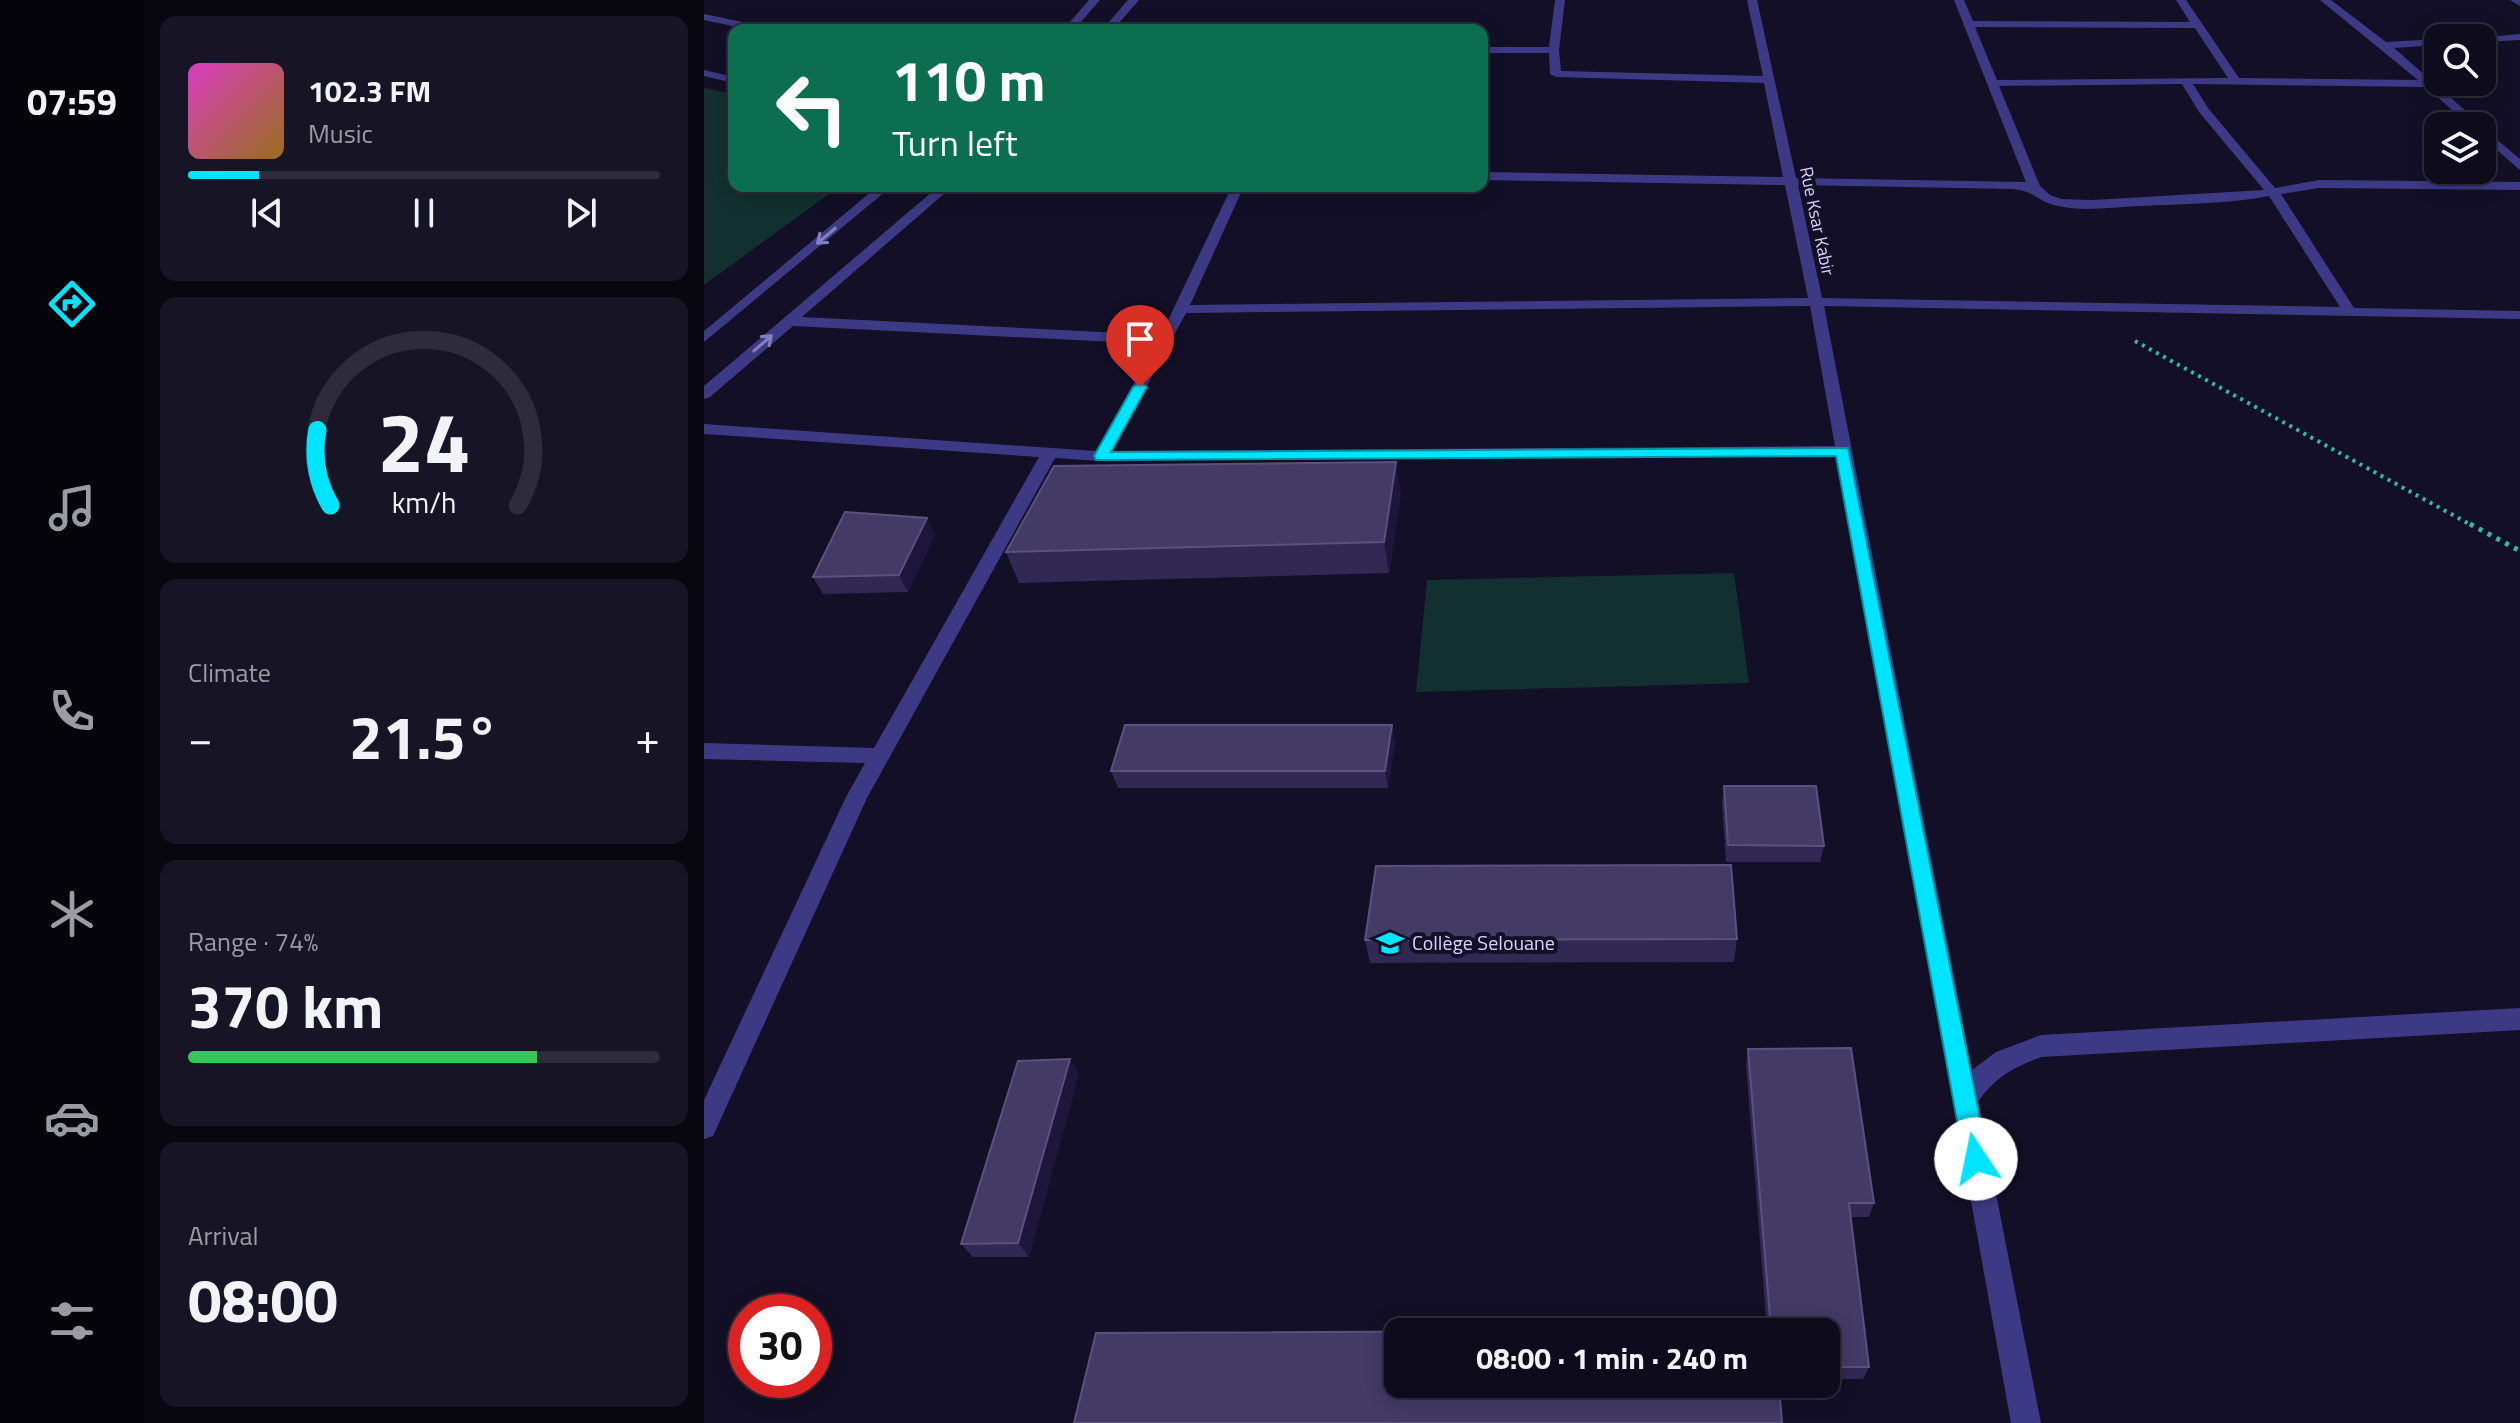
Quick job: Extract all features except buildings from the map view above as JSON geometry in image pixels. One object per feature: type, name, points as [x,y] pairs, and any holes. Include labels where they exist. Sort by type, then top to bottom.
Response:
[{"type":"street","points":[[1073,24],[1095,0]]},
{"type":"street","points":[[1112,24],[1134,0]]},
{"type":"street","points":[[1560,0],[1554,71],[1563,76],[1768,80]]},
{"type":"street","name":"Rue Ksar Kabir","points":[[1752,0],[1816,302],[2026,1423]]},
{"type":"street","points":[[1959,0],[2034,187],[2045,198],[2060,203],[2274,194],[2319,184],[2520,186]]},
{"type":"street","points":[[2181,0],[2237,83]]},
{"type":"street","points":[[2325,0],[2424,78]]},
{"type":"street","points":[[2515,0],[2520,3]]},
{"type":"street","points":[[704,17],[738,24]]},
{"type":"street","points":[[1970,24],[2200,25]]},
{"type":"street","points":[[2496,38],[2520,37]]},
{"type":"street","points":[[2384,45],[2424,43]]},
{"type":"street","points":[[1488,50],[1554,50]]},
{"type":"street","points":[[704,73],[728,79]]},
{"type":"street","points":[[1993,83],[2186,81],[2424,84]]},
{"type":"street","points":[[2186,81],[2203,110],[2274,194],[2351,314]]},
{"type":"street","points":[[2444,96],[2462,112]]},
{"type":"street","points":[[2496,142],[2514,155],[2520,166]]},
{"type":"street","points":[[1488,176],[1789,179],[2034,187]]},
{"type":"street","points":[[704,338],[879,192]]},
{"type":"street","points":[[704,394],[940,192]]},
{"type":"street","points":[[1101,456],[1166,340],[1235,192]]},
{"type":"street","points":[[1181,309],[1239,311],[1816,302],[2520,315]]},
{"type":"street","points":[[788,321],[1166,340]]},
{"type":"street","points":[[704,429],[1048,455],[1843,451]]},
{"type":"street","points":[[704,1127],[752,1029],[850,810],[1048,455]]},
{"type":"street","points":[[704,751],[880,756]]},
{"type":"street","points":[[1965,1100],[1984,1071],[2041,1046],[2520,1019]]},
{"type":"path","points":[[2072,308],[2201,375],[2358,466],[2520,551]]},
{"type":"green space","points":[[704,88],[728,93],[728,192],[832,192],[704,285]]},
{"type":"green space","points":[[1734,573],[1749,683],[1416,692],[1427,580]]},
{"type":"place","name":"Collège Selouane","points":[[1390,943]]},
{"type":"route","points":[[1140,387],[1101,456],[1843,451],[1976,1159]]}]
